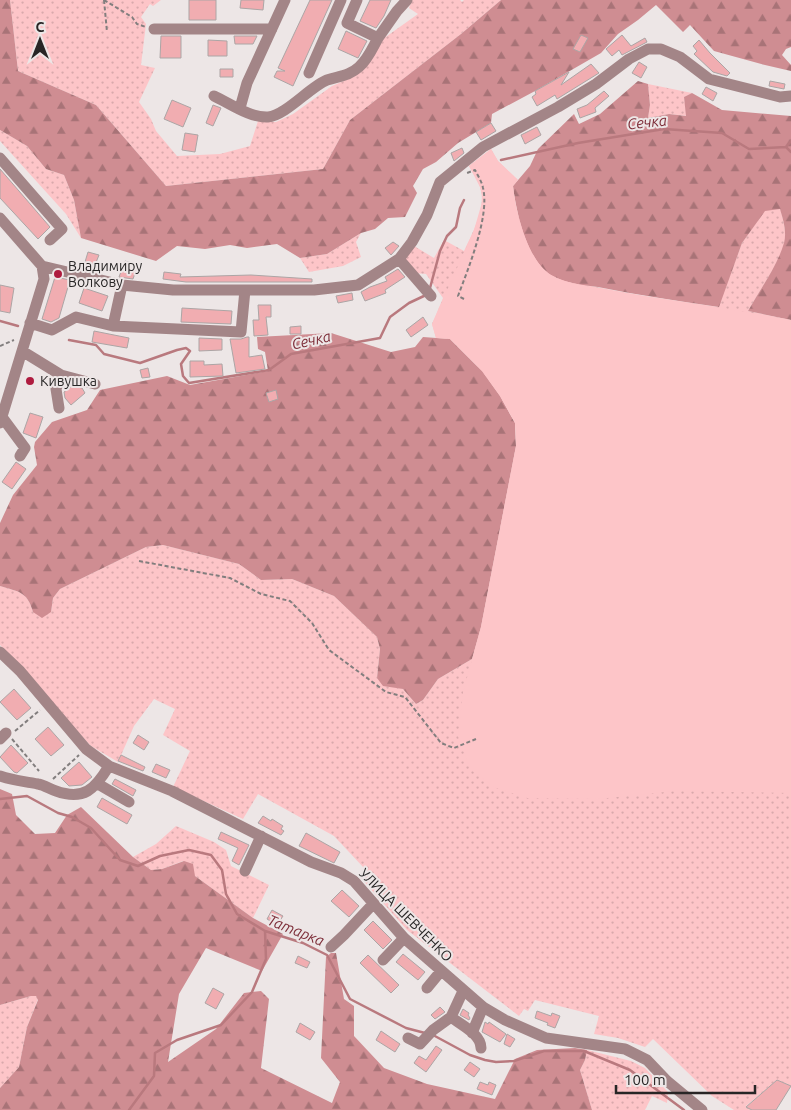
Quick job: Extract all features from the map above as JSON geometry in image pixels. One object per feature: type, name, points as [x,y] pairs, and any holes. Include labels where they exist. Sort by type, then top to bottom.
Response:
[{"type":"street","points":[[240,108],[247,83],[285,0]]},
{"type":"street","points":[[309,73],[341,0]]},
{"type":"street","points":[[357,0],[347,23],[378,38]]},
{"type":"street","points":[[214,96],[256,116],[271,117],[326,80],[345,76],[357,68],[368,58],[378,38],[397,10],[407,0]]},
{"type":"street","points":[[154,29],[272,29]]},
{"type":"street","points":[[42,266],[122,285],[173,290],[314,290],[358,284],[399,259],[412,242],[427,215],[440,182],[483,147],[566,103],[596,84],[629,59],[648,49],[660,49],[680,57],[709,80],[780,97],[791,96]]},
{"type":"street","points":[[0,158],[62,228],[50,240]]},
{"type":"street","points":[[0,218],[42,266],[44,279],[22,351],[5,396],[1,420],[25,448],[20,456]]},
{"type":"street","points":[[399,259],[427,292]]},
{"type":"street","points":[[113,326],[122,285]]},
{"type":"street","points":[[30,324],[52,330],[76,317],[113,326],[241,332],[244,290]]},
{"type":"street","points":[[22,351],[61,374],[95,384]]},
{"type":"street","points":[[59,408],[56,389],[61,374]]},
{"type":"street","name":"УЛИЦА ШЕВЧЕНКО","points":[[0,652],[20,671],[86,749],[109,766],[172,791],[311,862],[341,873],[354,881],[404,938],[483,1007],[505,1020],[546,1038],[625,1049],[647,1060],[693,1108]]},
{"type":"street","points":[[0,776],[13,781],[39,784],[70,795],[78,795],[98,784],[109,766]]},
{"type":"street","points":[[98,784],[129,802]]},
{"type":"street","points":[[246,871],[261,836]]},
{"type":"street","points":[[331,947],[373,904]]},
{"type":"street","points":[[383,960],[404,938]]},
{"type":"street","points":[[427,988],[441,972]]},
{"type":"street","points":[[408,1038],[420,1044],[433,1030],[451,1017],[463,991]]},
{"type":"street","points":[[472,1033],[483,1007]]},
{"type":"street","points":[[451,1017],[472,1033],[481,1043],[481,1048]]},
{"type":"path","points":[[104,0],[132,17],[137,24],[154,29]]},
{"type":"path","points":[[104,0],[107,32]]},
{"type":"path","points":[[461,165],[468,174],[475,170],[483,186],[485,198],[477,244],[458,296],[464,299]]},
{"type":"path","points":[[0,346],[19,338]]},
{"type":"path","points":[[139,562],[230,578],[261,594],[290,601],[312,622],[330,650],[386,692],[405,697],[441,743],[454,748],[476,739]]},
{"type":"path","points":[[36,714],[9,736],[39,771]]},
{"type":"path","points":[[53,779],[86,749]]},
{"type":"shaded area","points":[[10,0],[161,0],[153,6],[150,4],[141,17],[146,24],[141,65],[155,68],[139,102],[151,119],[156,131],[177,156],[220,154],[250,146],[258,121],[276,122],[293,114],[332,86],[355,76],[380,41],[418,14],[409,8],[412,0],[460,0],[462,2],[464,0],[501,0],[461,34],[350,120],[323,169],[166,186],[96,105],[18,71]]},
{"type":"shaded area","points":[[648,84],[692,93],[684,97],[687,116],[669,114],[648,118],[650,105]]},
{"type":"shaded area","points":[[0,130],[27,146],[46,169],[64,175],[74,200],[81,238],[66,214],[0,141]]},
{"type":"shaded area","points":[[491,149],[498,161],[518,180],[513,186],[515,205],[526,239],[570,282],[642,296],[718,307],[742,243],[765,210],[780,208],[785,232],[783,248],[775,266],[748,311],[791,320],[791,1086],[777,1080],[746,1106],[752,1110],[734,1110],[712,1096],[653,1039],[645,1047],[618,1038],[594,1034],[599,1016],[535,1000],[528,1011],[524,1009],[519,1016],[407,930],[361,878],[364,868],[334,836],[258,794],[243,819],[173,787],[190,751],[163,735],[175,709],[154,699],[134,726],[118,762],[91,746],[60,713],[37,683],[0,645],[0,586],[17,591],[25,596],[33,612],[51,612],[53,598],[60,589],[146,547],[163,545],[239,564],[261,580],[292,579],[334,596],[377,637],[380,649],[377,678],[403,689],[416,704],[423,700],[438,679],[472,659],[481,627],[516,446],[516,426],[497,392],[459,345],[449,339],[436,338],[432,324],[443,298],[426,274],[414,273],[404,261],[414,246],[434,258],[444,240],[464,251],[478,220],[482,203],[479,184],[469,166]]},
{"type":"shaded area","points":[[491,149],[498,161],[518,180],[513,186],[524,235],[535,258],[551,275],[580,285],[791,320],[791,793],[675,791],[598,799],[527,798],[496,788],[470,769],[458,736],[463,692],[481,627],[516,446],[515,423],[500,396],[482,371],[450,339],[436,338],[432,324],[474,230],[483,199],[480,187],[469,166]]},
{"type":"shaded area","points":[[361,233],[356,242],[361,257],[343,266],[309,272],[300,258],[327,254]]},
{"type":"shaded area","points":[[176,826],[214,842],[226,850],[231,866],[269,885],[253,918],[195,876],[183,861],[162,869],[151,870],[133,857],[156,844]]},
{"type":"shaded area","points":[[36,996],[38,999],[27,1027],[19,1067],[0,1088],[0,1005]]},
{"type":"shaded area","points":[[587,1050],[631,1061],[645,1068],[668,1092],[667,1103],[652,1096],[645,1110],[592,1110],[580,1070]]},
{"type":"green space","points":[[0,0],[10,0],[18,71],[96,105],[166,186],[323,169],[350,120],[461,34],[501,0],[791,0],[791,47],[786,49],[782,55],[791,65],[791,71],[714,51],[690,25],[683,32],[656,5],[618,34],[601,53],[492,114],[491,123],[458,143],[436,162],[423,169],[413,186],[417,193],[405,217],[388,218],[375,229],[361,233],[327,254],[300,258],[277,244],[247,248],[230,245],[205,249],[177,246],[156,261],[81,238],[74,200],[64,175],[46,169],[27,146],[0,130]]},
{"type":"green space","points":[[638,81],[648,84],[650,105],[648,118],[669,114],[686,116],[684,97],[692,93],[722,110],[791,116],[791,320],[748,311],[773,269],[784,243],[785,230],[780,209],[765,211],[742,243],[719,307],[568,282],[551,275],[535,258],[520,222],[513,186],[530,166],[538,149],[574,114],[579,124],[600,114]]},
{"type":"green space","points":[[331,333],[391,352],[415,347],[423,337],[450,339],[482,371],[500,396],[515,423],[516,446],[481,627],[472,659],[438,679],[423,700],[416,704],[403,689],[383,686],[377,678],[380,649],[377,637],[334,596],[292,579],[261,580],[239,564],[163,545],[146,547],[60,589],[53,598],[51,612],[42,618],[33,612],[25,596],[0,586],[0,523],[13,495],[37,465],[35,442],[52,422],[87,410],[100,390],[167,376],[190,385],[268,371],[265,352],[258,349],[257,337]]},
{"type":"green space","points":[[0,789],[12,794],[16,815],[35,834],[55,833],[67,815],[81,807],[133,857],[151,870],[162,869],[184,861],[193,864],[195,876],[253,918],[283,934],[262,971],[206,948],[179,994],[168,1062],[216,1029],[244,993],[261,991],[269,999],[261,1068],[332,1103],[340,1082],[321,1058],[326,957],[331,953],[336,953],[344,999],[354,1006],[354,1036],[384,1068],[427,1084],[495,1099],[515,1059],[537,1050],[575,1048],[587,1050],[580,1070],[592,1110],[0,1110],[0,1088],[19,1067],[27,1027],[38,1000],[36,996],[31,996],[0,1005]]},
{"type":"building","points":[[189,0],[216,0],[216,20],[189,20]]},
{"type":"building","points":[[241,0],[264,0],[263,10],[240,8]]},
{"type":"building","points":[[310,0],[332,0],[293,86],[274,77],[277,71],[285,71],[278,68]]},
{"type":"building","points":[[370,0],[391,0],[376,28],[360,21]]},
{"type":"building","points":[[346,31],[367,41],[358,58],[338,49]]},
{"type":"building","points":[[581,35],[588,38],[580,52],[573,49]]},
{"type":"building","points":[[622,35],[631,46],[645,38],[647,42],[622,55],[619,50],[612,56],[606,49]]},
{"type":"building","points":[[161,36],[181,36],[181,58],[160,58]]},
{"type":"building","points":[[234,36],[257,36],[253,44],[235,44]]},
{"type":"building","points":[[208,40],[227,41],[227,56],[208,56]]},
{"type":"building","points":[[699,40],[730,73],[727,76],[713,72],[694,54],[697,51],[693,46]]},
{"type":"building","points":[[639,62],[647,67],[641,78],[632,73]]},
{"type":"building","points":[[591,64],[599,73],[557,99],[555,95],[537,106],[532,97],[536,94],[535,91],[569,72],[561,85]]},
{"type":"building","points":[[220,69],[233,69],[233,77],[220,77]]},
{"type":"building","points":[[770,81],[785,84],[784,89],[769,86]]},
{"type":"building","points":[[706,87],[717,93],[713,101],[702,94]]},
{"type":"building","points":[[604,91],[609,96],[595,108],[596,112],[580,118],[577,109],[587,105]]},
{"type":"building","points":[[172,100],[191,108],[183,127],[164,119]]},
{"type":"building","points":[[213,105],[221,108],[213,126],[206,123]]},
{"type":"building","points":[[491,123],[496,131],[481,140],[476,132]]},
{"type":"building","points":[[537,127],[541,135],[525,144],[521,135]]},
{"type":"building","points":[[185,133],[198,135],[195,152],[182,150]]},
{"type":"building","points":[[462,148],[464,153],[454,161],[451,153]]},
{"type":"building","points":[[0,169],[50,227],[38,239],[0,198]]},
{"type":"building","points":[[393,242],[399,246],[391,255],[385,248]]},
{"type":"building","points":[[88,252],[99,255],[95,265],[85,262]]},
{"type":"building","points":[[125,261],[138,265],[133,279],[119,277]]},
{"type":"building","points":[[398,269],[405,277],[385,290],[386,293],[365,301],[361,292],[387,281],[385,277]]},
{"type":"building","points":[[164,272],[181,274],[180,277],[251,275],[312,279],[312,282],[186,282],[163,279]]},
{"type":"building","points":[[55,277],[70,280],[59,318],[51,322],[42,319]]},
{"type":"building","points":[[0,285],[14,288],[10,313],[0,311]]},
{"type":"building","points":[[84,288],[108,296],[102,311],[79,303]]},
{"type":"building","points":[[352,293],[353,300],[338,303],[336,296]]},
{"type":"building","points":[[258,305],[271,305],[271,317],[266,317],[268,335],[254,336],[253,320],[259,320]]},
{"type":"building","points":[[182,308],[232,311],[231,324],[181,322]]},
{"type":"building","points":[[423,317],[428,325],[411,337],[406,330]]},
{"type":"building","points":[[301,326],[301,334],[290,334],[290,327]]},
{"type":"building","points":[[94,331],[129,338],[127,348],[92,342]]},
{"type":"building","points":[[249,337],[249,357],[262,355],[265,369],[236,373],[230,339]]},
{"type":"building","points":[[199,338],[222,339],[222,350],[199,351]]},
{"type":"building","points":[[190,361],[204,361],[204,365],[222,364],[223,376],[190,377]]},
{"type":"building","points":[[148,368],[150,377],[142,378],[140,370]]},
{"type":"building","points":[[72,386],[82,388],[85,393],[71,405],[65,398],[64,392]]},
{"type":"building","points":[[276,390],[278,399],[269,402],[266,393]]},
{"type":"building","points":[[30,413],[43,417],[36,438],[23,433]]},
{"type":"building","points":[[16,462],[26,469],[12,489],[2,482]]},
{"type":"building","points":[[14,689],[31,708],[17,720],[0,702]]},
{"type":"building","points":[[48,727],[64,745],[51,756],[35,739]]},
{"type":"building","points":[[138,735],[149,742],[144,750],[133,743]]},
{"type":"building","points":[[11,745],[28,763],[17,773],[0,757]]},
{"type":"building","points":[[121,755],[145,767],[143,771],[118,761]]},
{"type":"building","points":[[79,762],[92,777],[82,785],[69,786],[61,778]]},
{"type":"building","points":[[156,764],[170,770],[166,778],[152,772]]},
{"type":"building","points":[[115,779],[136,790],[133,796],[112,784]]},
{"type":"building","points":[[102,798],[132,815],[127,824],[97,807]]},
{"type":"building","points":[[263,816],[283,826],[281,829],[284,831],[281,835],[258,823]]},
{"type":"building","points":[[221,832],[249,845],[239,865],[232,861],[238,848],[218,839]]},
{"type":"building","points":[[306,833],[340,852],[334,863],[299,846]]},
{"type":"building","points":[[342,890],[359,906],[349,917],[331,901]]},
{"type":"building","points":[[272,910],[283,916],[277,925],[267,919]]},
{"type":"building","points":[[373,921],[392,940],[383,949],[364,930]]},
{"type":"building","points":[[403,954],[425,972],[418,980],[396,962]]},
{"type":"building","points":[[368,955],[399,985],[391,993],[360,963]]},
{"type":"building","points":[[298,956],[310,962],[307,968],[295,963]]},
{"type":"building","points":[[213,988],[224,994],[216,1009],[205,1003]]},
{"type":"building","points":[[440,1007],[445,1012],[435,1019],[431,1015]]},
{"type":"building","points":[[463,1009],[469,1013],[469,1020],[460,1015]]},
{"type":"building","points":[[537,1011],[551,1016],[552,1013],[560,1016],[555,1028],[535,1018]]},
{"type":"building","points":[[485,1022],[488,1024],[489,1022],[506,1034],[500,1042],[482,1032]]},
{"type":"building","points":[[300,1023],[315,1032],[310,1040],[296,1032]]},
{"type":"building","points":[[381,1031],[400,1044],[395,1052],[376,1040]]},
{"type":"building","points":[[507,1034],[515,1039],[510,1047],[504,1044]]},
{"type":"building","points":[[436,1046],[442,1050],[426,1072],[414,1063],[419,1056],[426,1060]]},
{"type":"building","points":[[470,1062],[480,1069],[474,1077],[464,1070]]},
{"type":"building","points":[[777,1080],[791,1086],[776,1110],[752,1110],[746,1107]]},
{"type":"building","points":[[480,1082],[488,1085],[489,1082],[496,1085],[492,1095],[477,1089]]},
{"type":"waterway","name":"Сечка","points":[[501,160],[578,143],[664,129],[722,133],[749,149],[786,147],[791,141]]},
{"type":"waterway","name":"Сечка","points":[[786,147],[791,152]]},
{"type":"waterway","name":"Сечка","points":[[430,288],[440,251],[447,236],[456,227],[460,208],[464,200]]},
{"type":"waterway","name":"Сечка","points":[[69,340],[96,345],[104,354],[140,363],[186,348],[190,351],[181,364],[183,376],[189,383],[269,370],[291,354],[380,338],[390,317],[409,303],[426,295]]},
{"type":"waterway","name":"Сечка","points":[[0,321],[18,326]]},
{"type":"waterway","name":"Татарка","points":[[0,799],[27,796],[58,813],[72,817],[91,828],[120,860],[138,866],[160,856],[189,850],[211,855],[222,870],[226,894],[237,914],[265,931],[303,943],[327,955],[350,999],[406,1028],[425,1033]]},
{"type":"waterway","points":[[129,1110],[154,1076],[155,1053],[177,1040],[221,1025],[252,992],[266,959],[265,931]]},
{"type":"waterway","name":"Татарка","points":[[433,1035],[470,1055],[496,1062],[514,1061],[544,1051],[584,1051],[630,1070],[684,1110]]},
{"type":"place","name":"Владимиру Волкову","points":[[58,274]]},
{"type":"place","name":"Кивушка","points":[[30,381]]}]
